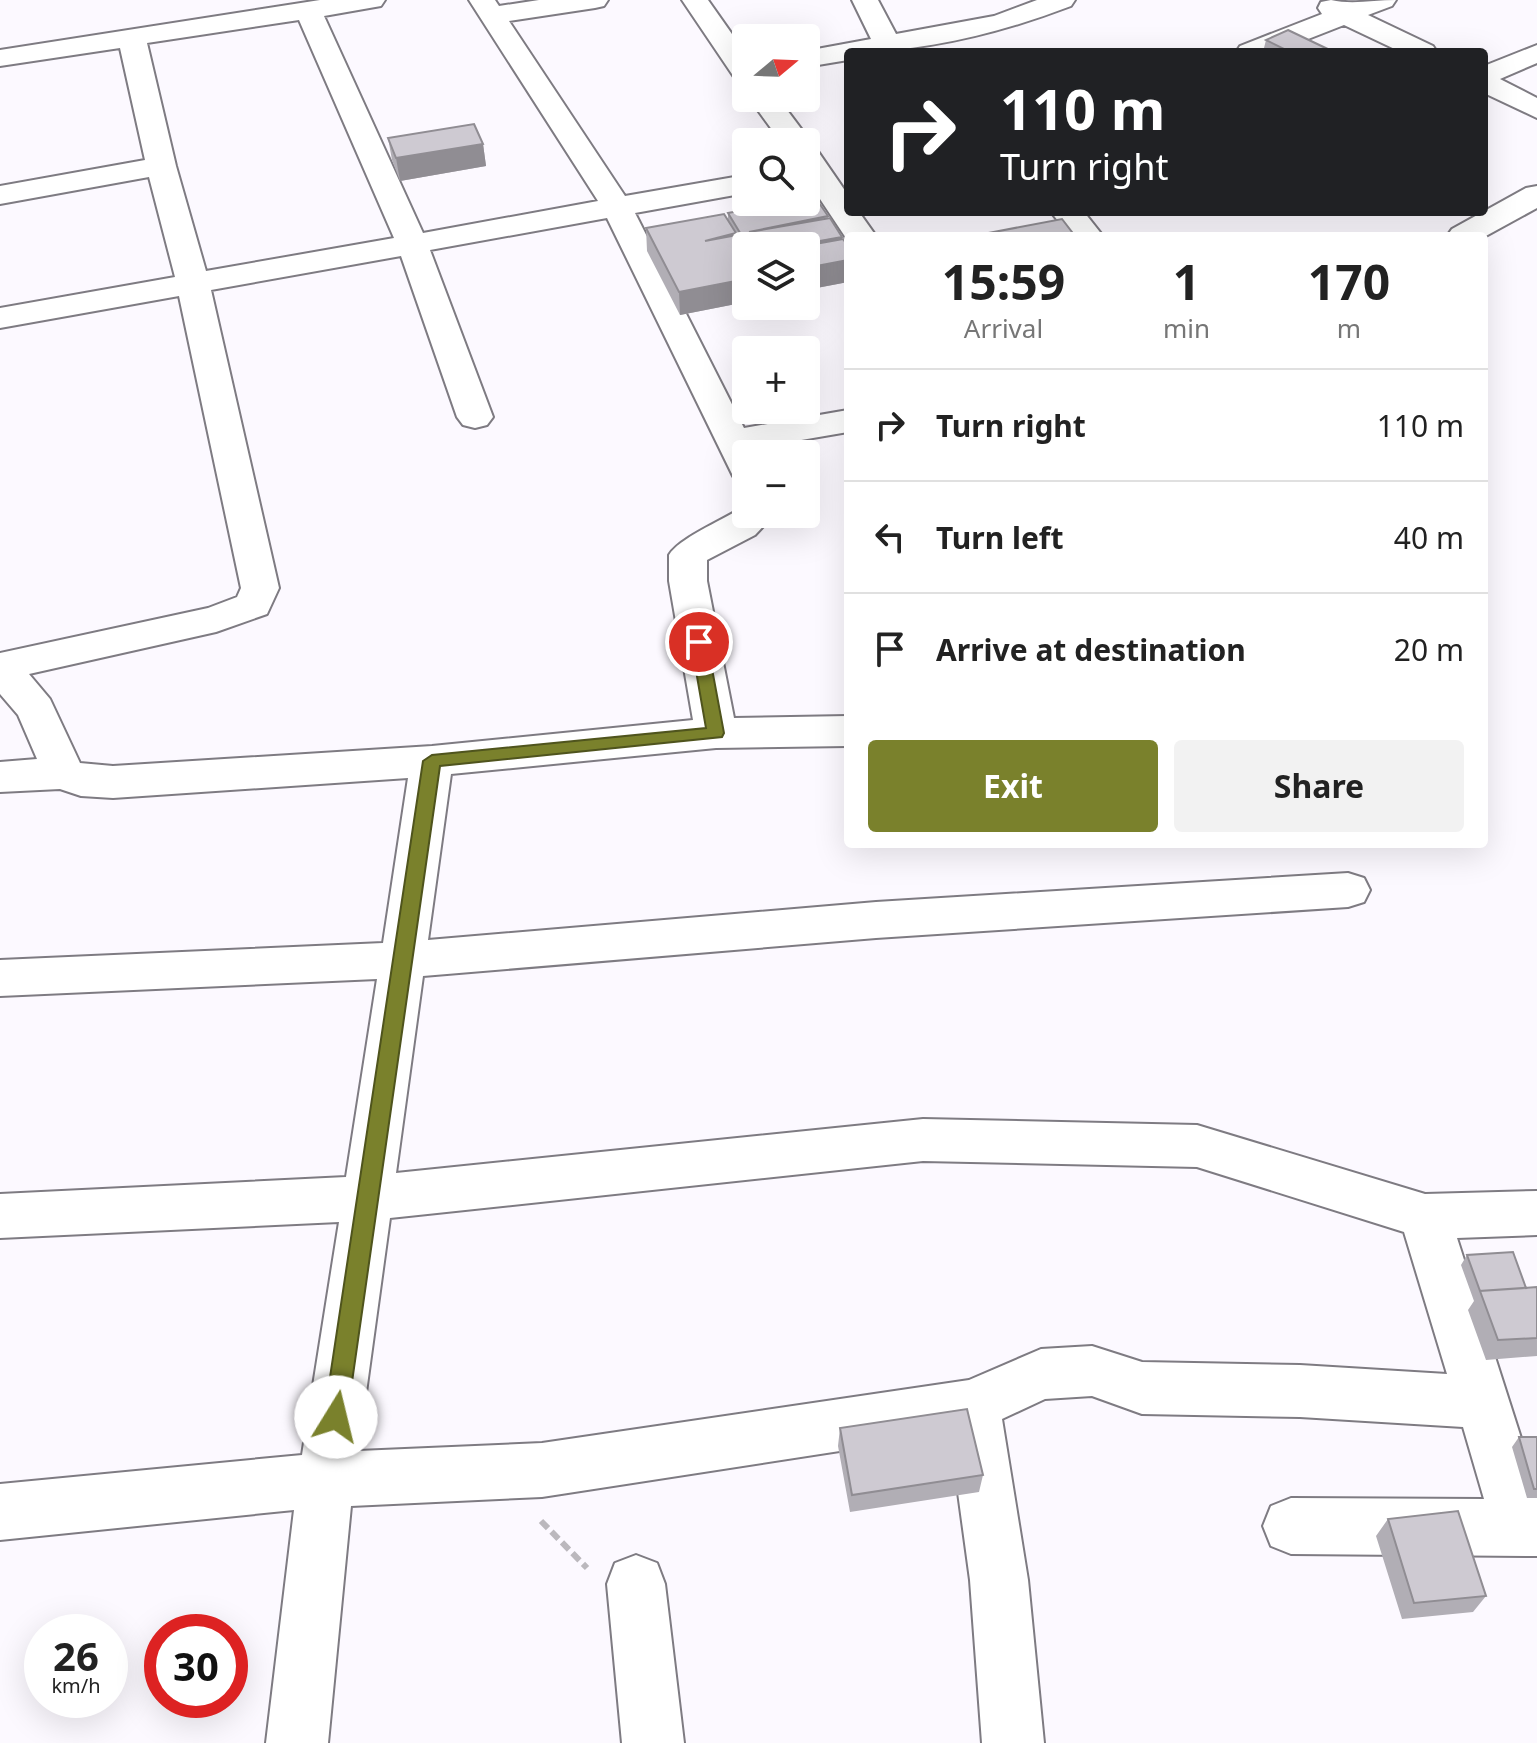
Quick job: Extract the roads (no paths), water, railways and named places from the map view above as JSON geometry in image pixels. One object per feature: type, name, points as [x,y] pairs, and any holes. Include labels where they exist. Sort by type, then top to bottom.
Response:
[{"type":"street","points":[[0,58],[372,0]]},
{"type":"street","points":[[595,0],[487,7],[616,206],[732,441]]},
{"type":"street","points":[[695,0],[732,53]]},
{"type":"street","points":[[865,0],[887,44]]},
{"type":"street","points":[[865,48],[1000,23],[1062,0]]},
{"type":"street","points":[[1315,0],[1415,48]]},
{"type":"street","points":[[1260,48],[1383,0]]},
{"type":"street","points":[[308,10],[412,243],[475,417]]},
{"type":"street","points":[[0,667],[216,619],[253,605],[260,588],[193,283],[161,166],[132,37]]},
{"type":"street","points":[[820,56],[844,52]]},
{"type":"street","points":[[1488,77],[1537,53]]},
{"type":"street","points":[[1488,81],[1537,109]]},
{"type":"street","points":[[0,195],[161,166]]},
{"type":"street","points":[[820,168],[844,167]]},
{"type":"street","points":[[820,182],[844,214]]},
{"type":"street","points":[[0,318],[732,186]]},
{"type":"street","points":[[1470,232],[1537,195]]},
{"type":"street","points":[[1070,216],[1084,232]]},
{"type":"street","points":[[787,440],[844,422]]},
{"type":"street","points":[[716,733],[688,581],[688,555],[704,542],[738,528]]},
{"type":"street","points":[[0,678],[18,686],[36,709],[64,773]]},
{"type":"street","points":[[0,777],[64,773],[81,780],[113,782],[432,761],[716,733],[844,731]]},
{"type":"street","points":[[297,1743],[326,1480],[432,761]]},
{"type":"street","points":[[0,978],[403,960],[876,920],[1348,890]]},
{"type":"street","points":[[0,1216],[369,1198],[923,1140],[1197,1146],[1425,1216],[1537,1213]]},
{"type":"street","points":[[1291,1526],[1529,1528],[1481,1402],[1425,1216]]},
{"type":"street","points":[[0,1512],[326,1480],[514,1472],[973,1405],[1041,1374],[1092,1371],[1142,1388],[1300,1391],[1481,1402]]},
{"type":"street","points":[[973,1405],[999,1580],[1013,1743]]},
{"type":"street","points":[[636,1584],[653,1743]]}]
